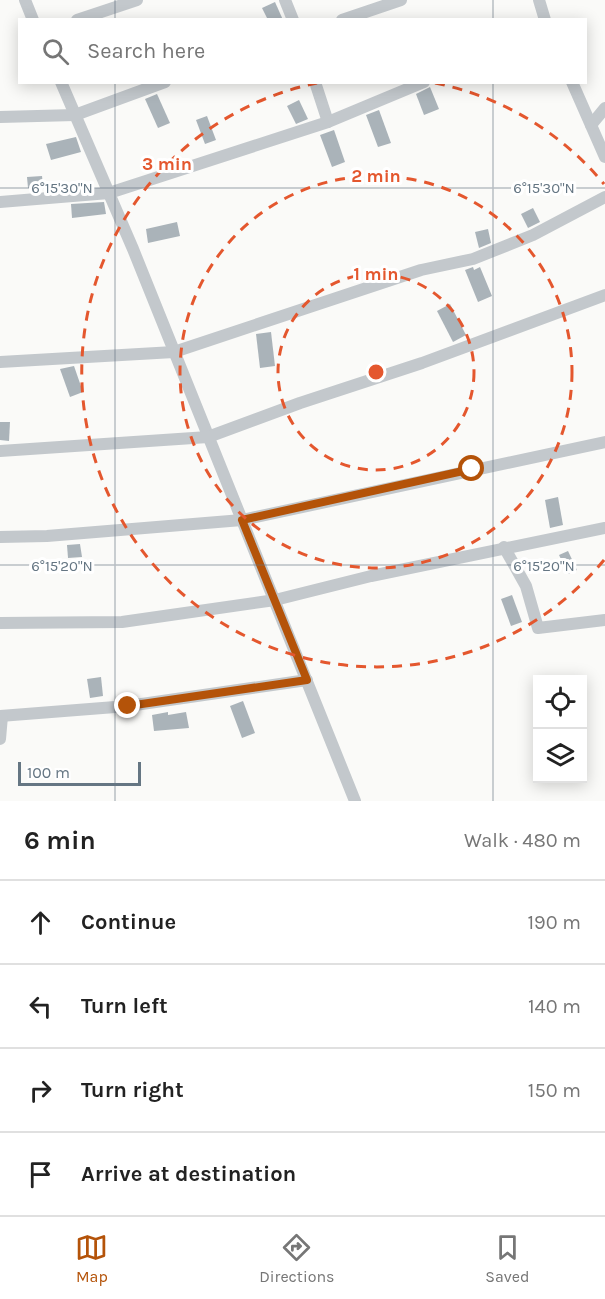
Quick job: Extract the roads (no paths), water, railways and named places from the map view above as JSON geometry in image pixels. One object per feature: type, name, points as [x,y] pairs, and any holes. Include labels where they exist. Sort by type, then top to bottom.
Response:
[{"type":"street","points":[[25,0],[32,18]]},
{"type":"street","points":[[83,18],[137,0]]},
{"type":"street","points":[[285,0],[292,18]]},
{"type":"street","points":[[348,18],[401,0]]},
{"type":"street","points":[[538,0],[544,18]]},
{"type":"street","points":[[62,84],[109,193],[355,801]]},
{"type":"street","points":[[0,117],[75,115],[160,84]]},
{"type":"street","points":[[316,84],[328,122]]},
{"type":"street","points":[[0,202],[109,193],[328,122],[419,84]]},
{"type":"street","points":[[573,84],[605,158]]},
{"type":"street","points":[[591,124],[605,108]]},
{"type":"street","points":[[0,362],[174,352],[421,270],[473,259],[533,235],[605,197]]},
{"type":"street","points":[[0,452],[208,437],[300,403],[422,363],[605,295]]},
{"type":"street","points":[[0,537],[47,536],[242,520],[605,442]]},
{"type":"street","points":[[0,623],[122,622],[275,600],[504,547],[605,528]]},
{"type":"street","points":[[504,547],[526,586],[534,624],[538,628],[605,620]]},
{"type":"street","points":[[0,739],[1,716],[128,706],[307,680]]}]
